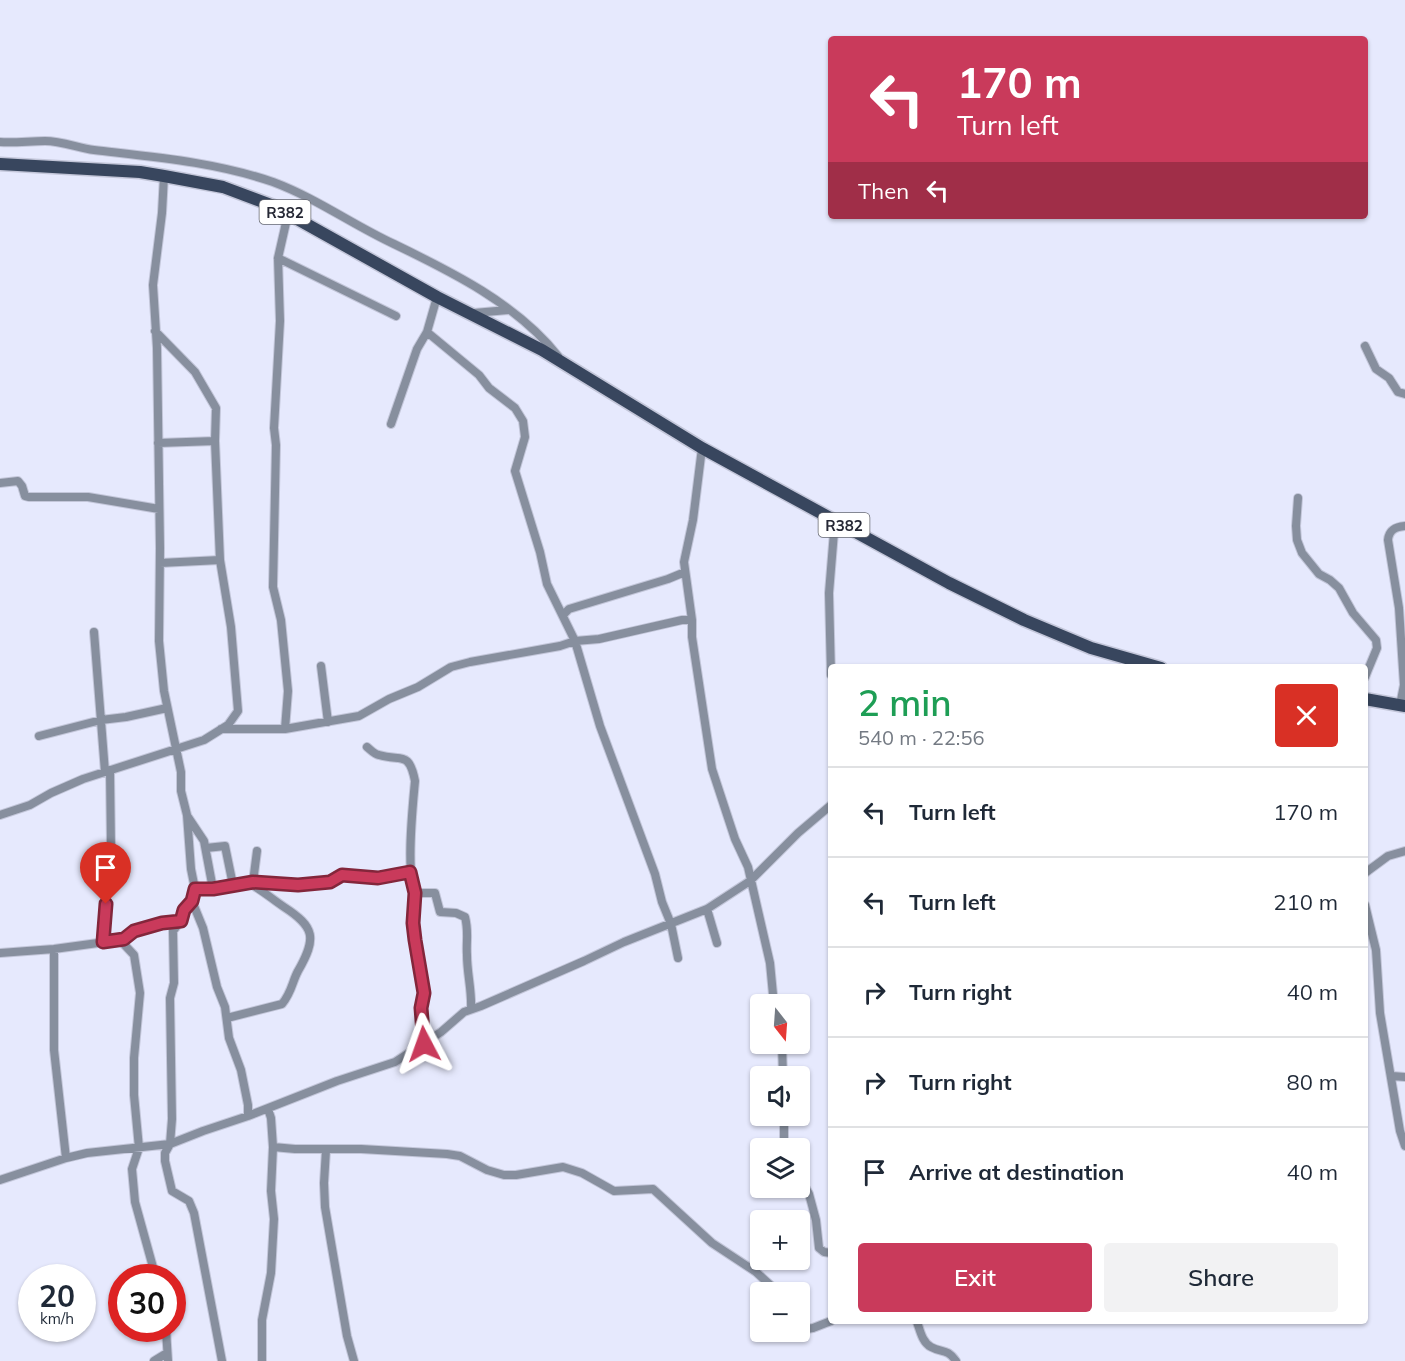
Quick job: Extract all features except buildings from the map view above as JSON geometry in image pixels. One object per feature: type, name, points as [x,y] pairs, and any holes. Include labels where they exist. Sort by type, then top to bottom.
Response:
[{"type":"main road","name":"R382","points":[[0,164],[140,172],[223,187],[274,206],[436,297],[542,350],[702,448],[949,583],[1024,620],[1091,648],[1147,664]]},
{"type":"main road","points":[[1368,700],[1402,706]]},
{"type":"street","points":[[0,142],[55,142],[179,160],[233,170],[275,183],[312,198],[365,230],[440,267],[491,297],[536,332],[563,363]]},
{"type":"street","points":[[164,176],[153,285],[161,616],[159,641],[167,708],[181,772],[181,791],[187,816],[195,889],[192,901],[184,910],[181,921],[173,931],[174,983],[170,998],[172,1119],[170,1144],[165,1153],[165,1161],[172,1191],[189,1201],[194,1213],[222,1361]]},
{"type":"street","points":[[285,729],[288,691],[281,620],[273,586],[276,445],[274,428],[280,321],[278,258],[288,214]]},
{"type":"street","points":[[278,258],[396,316]]},
{"type":"street","points":[[391,424],[417,349],[427,332],[436,297]]},
{"type":"street","points":[[465,312],[484,314],[508,310]]},
{"type":"street","points":[[0,815],[30,805],[51,793],[108,771],[204,740],[228,725],[234,718],[238,705],[231,627],[220,560],[215,441],[217,411],[215,403],[195,372],[155,331]]},
{"type":"street","points":[[427,332],[521,415],[525,437],[516,474],[540,552],[547,584],[575,641],[600,726],[671,924],[678,958]]},
{"type":"street","points":[[1365,346],[1376,369],[1389,378],[1398,392],[1405,394]]},
{"type":"street","points":[[158,443],[215,441]]},
{"type":"street","points":[[702,448],[693,520],[684,562],[692,620],[692,637],[711,769],[735,838],[746,861],[770,963],[773,994]]},
{"type":"street","points":[[0,483],[18,481],[25,496],[29,497],[100,498],[159,509]]},
{"type":"street","points":[[1298,498],[1297,540],[1302,553],[1319,574],[1339,588],[1353,613],[1377,640],[1377,648],[1368,670]]},
{"type":"street","points":[[831,664],[830,593],[835,520]]},
{"type":"street","points":[[1402,706],[1404,685],[1402,620],[1388,537],[1392,530],[1405,526]]},
{"type":"street","points":[[160,563],[220,560]]},
{"type":"street","points":[[563,615],[569,609],[685,572]]},
{"type":"street","points":[[219,729],[285,729],[359,716],[389,699],[418,687],[451,667],[560,646],[575,641],[599,639],[682,620],[692,620]]},
{"type":"street","points":[[94,632],[101,720],[108,771],[111,849],[106,885],[103,942]]},
{"type":"street","points":[[321,666],[328,722]]},
{"type":"street","points":[[39,736],[101,720],[167,708]]},
{"type":"street","points":[[367,747],[380,756],[402,758],[409,764],[414,774],[410,872],[415,893],[413,923],[424,993],[421,1008],[424,1044]]},
{"type":"street","points":[[0,1180],[87,1153],[170,1144],[268,1109],[337,1081],[388,1065],[424,1044],[464,1012],[584,962],[624,942],[707,909],[750,881],[798,833],[828,808]]},
{"type":"street","points":[[187,816],[203,838],[213,889]]},
{"type":"street","points":[[206,848],[225,846],[233,885]]},
{"type":"street","points":[[251,882],[257,850]]},
{"type":"street","points":[[1368,871],[1388,856],[1405,851]]},
{"type":"street","points":[[195,889],[213,889],[251,882],[298,885],[330,882],[342,875],[378,878],[410,872]]},
{"type":"street","points":[[226,1018],[282,1004],[294,986],[297,972],[305,961],[310,947],[310,935],[305,922],[251,882]]},
{"type":"street","points":[[415,893],[435,893],[440,912],[456,913],[465,917],[469,940],[466,955],[472,992],[471,1009]]},
{"type":"street","points":[[192,901],[203,928],[217,987],[225,1006],[229,1038],[240,1066],[248,1116]]},
{"type":"street","points":[[707,909],[717,943]]},
{"type":"street","points":[[1368,918],[1376,951],[1380,1013],[1400,1131],[1405,1146]]},
{"type":"street","points":[[0,953],[54,949],[120,940],[134,931],[161,923],[181,921]]},
{"type":"street","points":[[120,940],[134,955],[140,993],[134,1067],[136,1129],[139,1148],[133,1165],[135,1202],[152,1264]]},
{"type":"street","points":[[54,949],[54,1050],[66,1158]]},
{"type":"street","points":[[1392,1076],[1405,1077]]},
{"type":"street","points":[[262,1361],[262,1320],[272,1264],[273,1147],[271,1118],[268,1109]]},
{"type":"street","points":[[273,1147],[447,1154],[460,1156],[487,1170],[504,1175],[524,1174],[556,1167],[568,1168],[614,1191],[653,1189],[712,1243],[756,1272],[767,1282]]},
{"type":"street","points":[[326,1150],[325,1207],[347,1336],[354,1361]]},
{"type":"street","points":[[810,1198],[816,1220],[819,1248],[828,1253]]},
{"type":"street","points":[[810,1328],[828,1322]]},
{"type":"street","points":[[918,1324],[929,1346],[945,1351],[956,1361]]},
{"type":"street","points":[[154,1361],[168,1357],[167,1342]]},
{"type":"route","points":[[106,904],[103,942],[124,939],[134,931],[162,923],[181,921],[184,910],[192,901],[195,889],[213,889],[253,882],[281,885],[316,884],[330,882],[342,875],[378,878],[410,872],[415,893],[413,923],[424,993],[421,1008],[424,1044]]}]
